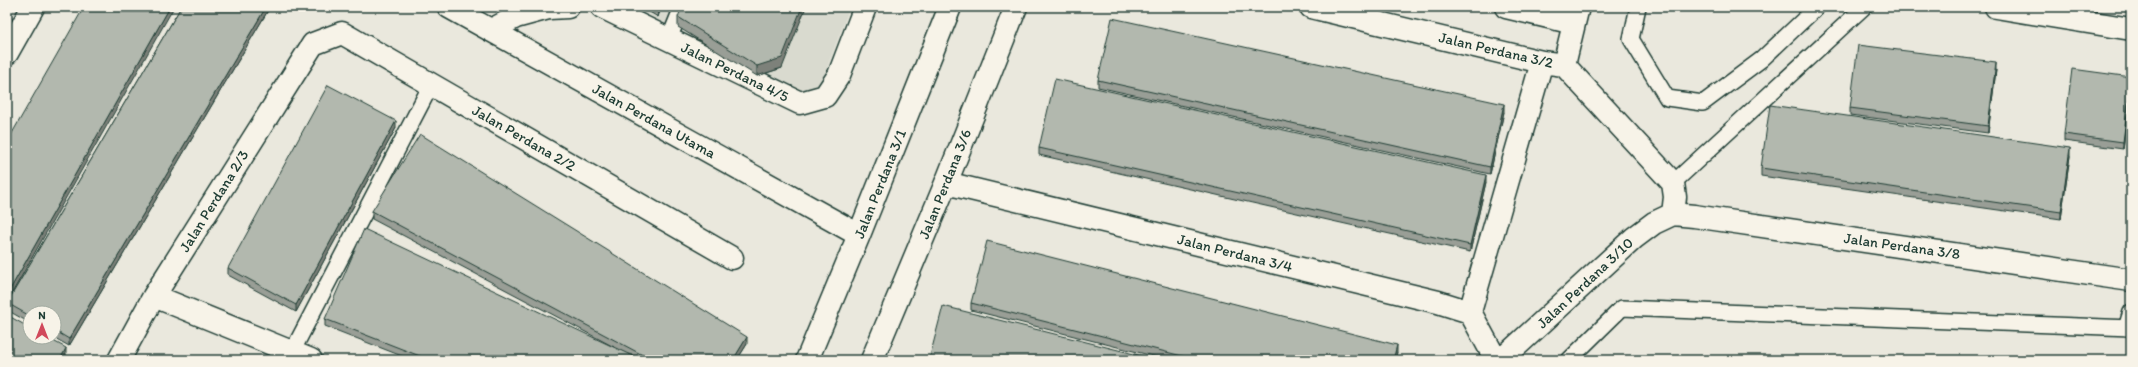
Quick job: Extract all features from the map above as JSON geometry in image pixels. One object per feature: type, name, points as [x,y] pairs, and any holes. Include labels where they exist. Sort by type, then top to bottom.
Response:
[{"type":"street","points":[[7,53],[33,7]]},
{"type":"street","name":"Jalan Perdana Utama","points":[[449,7],[859,235]]},
{"type":"street","points":[[491,30],[500,7]]},
{"type":"street","points":[[491,30],[516,17],[549,8],[568,7]]},
{"type":"street","name":"Jalan Perdana 4/5","points":[[602,7],[800,103],[825,96],[839,75],[865,7]]},
{"type":"street","name":"Jalan Perdana 3/1","points":[[807,360],[859,235],[950,7]]},
{"type":"street","name":"Jalan Perdana 3/6","points":[[872,360],[946,183],[1016,7]]},
{"type":"street","name":"Jalan Perdana 3/2","points":[[1311,7],[1542,62],[1564,65],[1673,183]]},
{"type":"street","points":[[1506,7],[1576,15],[1564,65]]},
{"type":"street","points":[[1996,7],[2131,29]]},
{"type":"street","name":"Jalan Perdana 2/2","points":[[313,44],[342,33],[732,258]]},
{"type":"street","name":"Jalan Perdana 2/3","points":[[119,360],[154,296],[313,44]]},
{"type":"street","points":[[1496,360],[1470,312],[1542,62]]},
{"type":"street","name":"Jalan Perdana 3/4","points":[[946,183],[1430,300],[1470,312]]},
{"type":"street","points":[[1673,183],[1675,198],[1673,214]]},
{"type":"street","name":"Jalan Perdana 3/8","points":[[1673,214],[2131,280]]},
{"type":"street","name":"Jalan Perdana 3/10","points":[[1501,360],[1634,238],[1654,223],[1673,214]]},
{"type":"street","points":[[154,296],[301,356]]},
{"type":"lane","points":[[669,39],[682,7]]},
{"type":"lane","points":[[1638,7],[1631,39],[1667,98],[1704,103],[1762,59],[1817,7]]},
{"type":"lane","points":[[1673,183],[1864,7]]},
{"type":"lane","points":[[301,356],[431,85]]},
{"type":"lane","points":[[1569,360],[1622,308],[2129,328],[2131,312]]},
{"type":"shaded area","points":[[627,7],[850,7],[821,84],[802,90]]},
{"type":"building","points":[[84,7],[170,7],[8,293],[7,142]]},
{"type":"building","points":[[181,7],[266,7],[69,339],[62,335],[62,305],[22,305],[22,311],[7,303]]},
{"type":"building","points":[[682,7],[802,7],[782,58],[757,66],[678,17]]},
{"type":"building","points":[[1112,18],[1504,104],[1490,167],[1098,80]]},
{"type":"building","points":[[1858,45],[1996,62],[1988,126],[1850,108]]},
{"type":"building","points":[[2072,69],[2131,77],[2123,142],[2064,134]]},
{"type":"building","points":[[1055,79],[1486,175],[1470,245],[1039,148]]},
{"type":"building","points":[[328,85],[396,121],[296,305],[228,268]]},
{"type":"building","points":[[1770,105],[2070,148],[2061,212],[1761,168]]},
{"type":"building","points":[[420,134],[747,337],[733,360],[652,360],[372,211]]},
{"type":"building","points":[[364,229],[641,360],[430,360],[325,319]]},
{"type":"building","points":[[987,241],[1397,345],[1393,360],[1198,360],[971,303]]},
{"type":"building","points":[[943,306],[1158,360],[929,360]]},
{"type":"building","points":[[7,315],[22,323],[22,345],[61,345],[66,348],[60,360],[7,360]]}]
